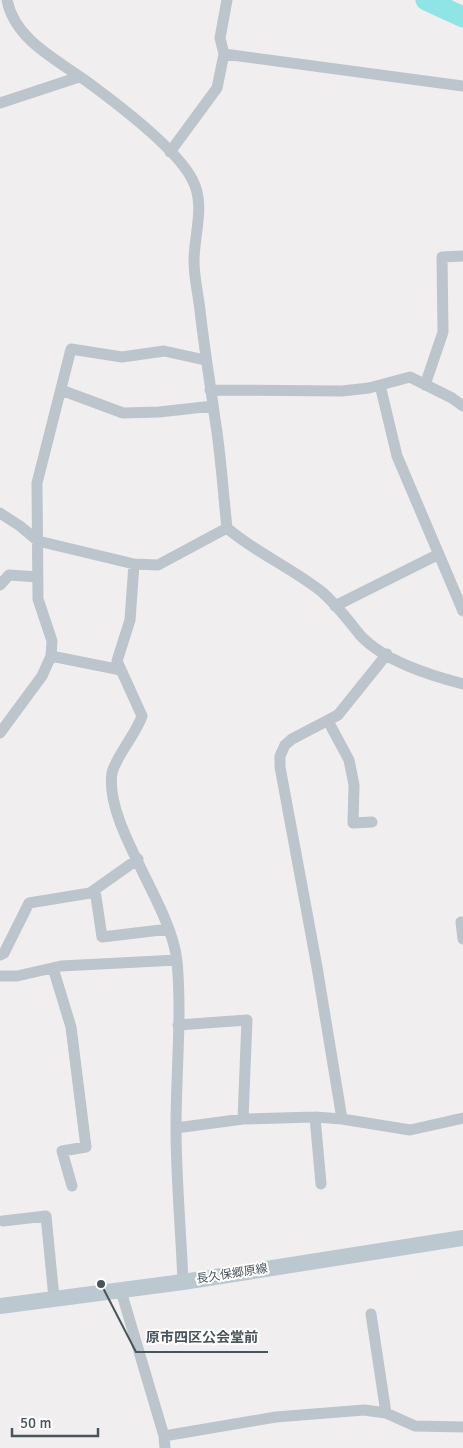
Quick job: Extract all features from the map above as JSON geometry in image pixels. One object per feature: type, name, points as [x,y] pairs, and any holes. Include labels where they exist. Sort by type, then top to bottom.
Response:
[{"type":"main road","name":"長久保郷原線","points":[[0,1306],[183,1282],[463,1238]]},
{"type":"street","points":[[7,0],[9,12],[17,25],[37,46],[134,118],[170,152],[192,178],[198,193],[194,262],[227,528],[249,547],[321,592],[350,620],[361,635],[396,661],[437,677],[463,684]]},
{"type":"street","points":[[170,152],[217,88],[224,54],[220,38],[227,0]]},
{"type":"street","points":[[224,54],[463,86]]},
{"type":"street","points":[[0,103],[79,77]]},
{"type":"street","points":[[425,384],[443,332],[442,257],[463,256]]},
{"type":"street","points":[[0,732],[42,676],[50,656],[52,642],[38,599],[37,483],[71,349],[122,357],[164,351],[206,360]]},
{"type":"street","points":[[210,390],[342,391],[380,385],[410,377],[452,398],[463,406]]},
{"type":"street","points":[[380,385],[397,456],[463,611]]},
{"type":"street","points":[[61,390],[123,413],[159,412],[213,406]]},
{"type":"street","points":[[0,513],[38,541],[134,564],[158,565],[227,528]]},
{"type":"street","points":[[335,606],[439,554]]},
{"type":"street","points":[[134,564],[130,620],[117,661],[142,716],[138,730],[113,771],[112,784],[116,806],[169,929],[177,960],[176,1128],[183,1282]]},
{"type":"street","points":[[0,585],[9,575],[38,577]]},
{"type":"street","points":[[342,1119],[321,986],[280,767],[280,756],[285,745],[292,739],[338,715],[387,654]]},
{"type":"street","points":[[50,656],[121,670]]},
{"type":"street","points":[[328,721],[349,760],[354,785],[353,823],[372,822]]},
{"type":"street","points":[[0,955],[4,953],[29,903],[90,893],[138,859]]},
{"type":"street","points":[[95,890],[102,937],[169,929]]},
{"type":"street","points":[[461,922],[463,940]]},
{"type":"street","points":[[0,976],[17,976],[54,968],[177,960]]},
{"type":"street","points":[[54,968],[71,1027],[86,1147],[62,1150],[72,1186]]},
{"type":"street","points":[[178,1025],[247,1020],[243,1119]]},
{"type":"street","points":[[315,1117],[321,1184]]},
{"type":"street","points":[[176,1128],[243,1119],[315,1117],[342,1119],[410,1130],[463,1118]]},
{"type":"street","points":[[3,1222],[46,1216],[54,1298]]},
{"type":"street","points":[[121,1291],[164,1442],[276,1417],[364,1410],[386,1414],[416,1426],[463,1427]]},
{"type":"street","points":[[371,1314],[386,1414]]},
{"type":"waterway","points":[[426,0],[463,17]]},
{"type":"place","name":"原市四区公会堂前","points":[[101,1284]]}]
